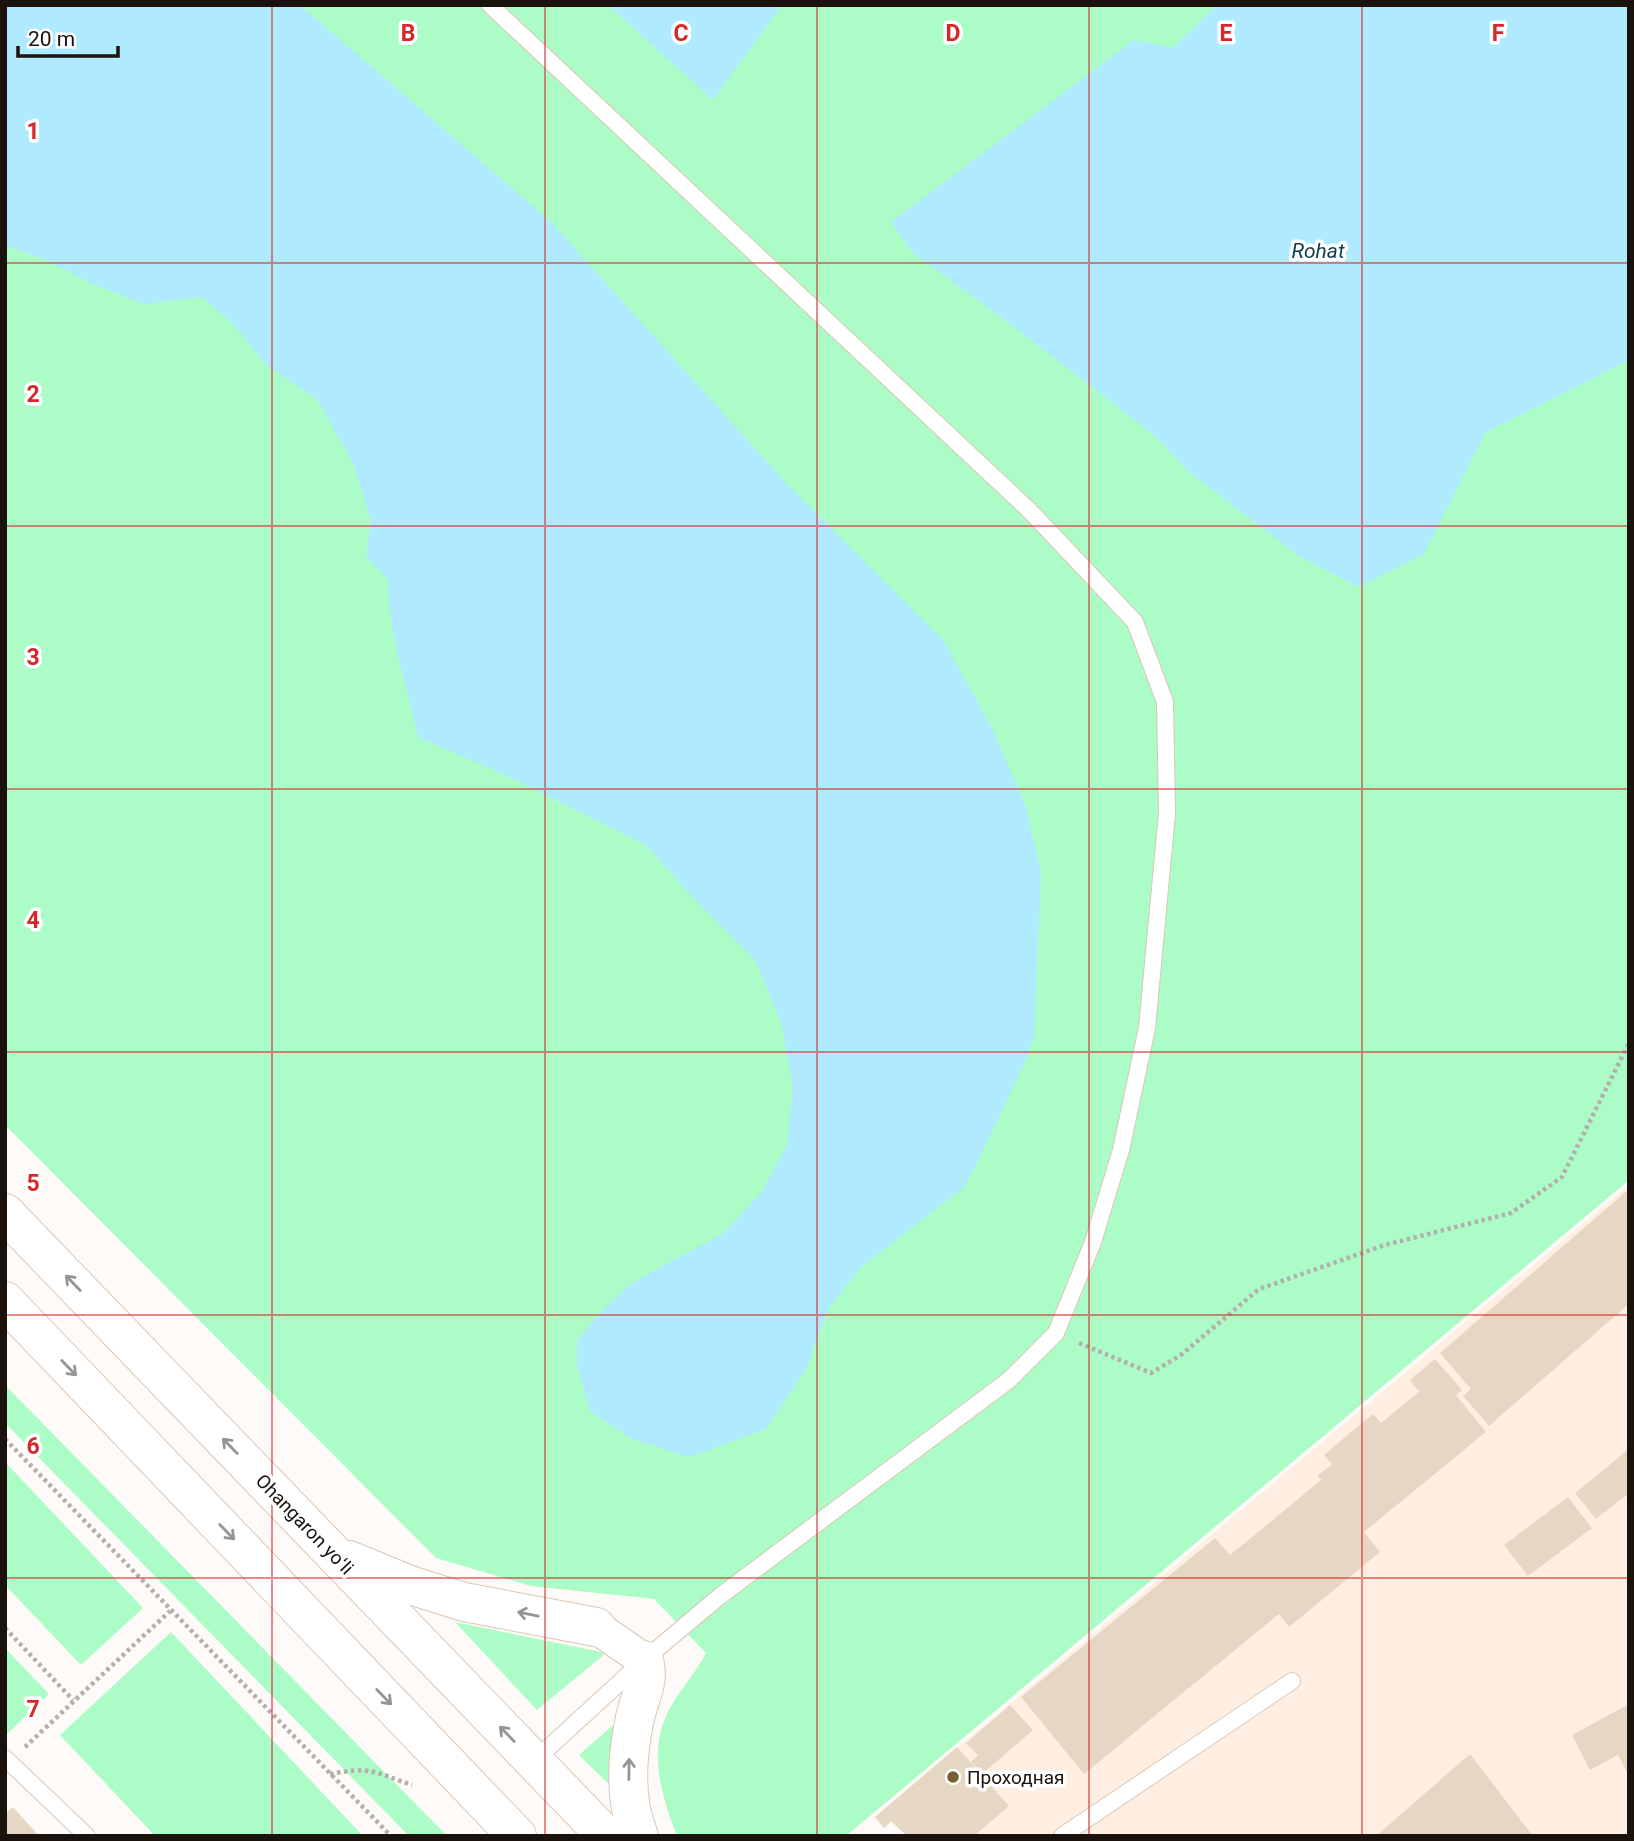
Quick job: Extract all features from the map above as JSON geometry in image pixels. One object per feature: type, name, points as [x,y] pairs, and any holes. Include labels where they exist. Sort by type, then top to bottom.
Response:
[{"type":"highway","name":"Ohangaron yoʻli","points":[[5,1213],[606,1836]]},
{"type":"highway","points":[[5,1301],[517,1836]]},
{"type":"highway","points":[[333,1553],[410,1585],[464,1602],[596,1626]]},
{"type":"highway","points":[[639,1836],[631,1801],[629,1776],[630,1744],[648,1675],[643,1660]]},
{"type":"street","points":[[596,1626],[643,1660]]},
{"type":"lane","points":[[489,5],[1030,511],[1135,622],[1165,702],[1167,813],[1147,1028],[1121,1150],[1093,1242],[1056,1332],[1009,1381],[720,1596],[643,1660],[534,1761]]},
{"type":"lane","points":[[1062,1836],[1292,1681]]},
{"type":"lane","points":[[7,1762],[87,1836]]},
{"type":"path","points":[[1056,1332],[1151,1373],[1181,1355],[1259,1289],[1385,1245],[1511,1213],[1562,1177],[1629,1043]]},
{"type":"path","points":[[5,1439],[391,1836]]},
{"type":"path","points":[[7,1762],[170,1611]]},
{"type":"path","points":[[5,1628],[74,1700]]},
{"type":"path","points":[[330,1774],[357,1769],[378,1770],[412,1785]]},
{"type":"shaded area","points":[[1629,1185],[1629,1836],[907,1836],[891,1821],[884,1828],[875,1817]]},
{"type":"green space","points":[[5,5],[1629,5],[1629,1180],[846,1836],[677,1836],[659,1772],[659,1740],[670,1708],[706,1653],[654,1599],[531,1586],[436,1558],[5,1125]]},
{"type":"green space","points":[[5,1385],[447,1836],[409,1836],[5,1423]]},
{"type":"green space","points":[[5,1462],[143,1608],[81,1665],[5,1585]]},
{"type":"green space","points":[[455,1622],[606,1653],[537,1710]]},
{"type":"green space","points":[[171,1632],[363,1836],[155,1836],[60,1735]]},
{"type":"green space","points":[[5,1648],[49,1694],[7,1734],[5,1732]]},
{"type":"green space","points":[[619,1720],[618,1793],[579,1755]]},
{"type":"water","points":[[5,5],[300,5],[550,221],[787,484],[944,641],[993,730],[1026,807],[1041,873],[1034,1036],[1024,1064],[964,1187],[860,1268],[827,1311],[806,1369],[766,1429],[689,1457],[632,1439],[590,1411],[577,1367],[577,1340],[604,1309],[628,1286],[723,1234],[762,1191],[787,1145],[793,1087],[781,1022],[755,960],[695,900],[646,845],[516,780],[418,737],[391,619],[388,579],[366,557],[371,521],[354,465],[317,399],[267,366],[234,325],[202,297],[143,304],[89,282],[44,259],[5,245]]},
{"type":"water","points":[[608,5],[782,5],[713,100]]},
{"type":"water","name":"Rohat","points":[[1217,5],[1629,5],[1629,360],[1485,433],[1424,554],[1358,587],[1299,556],[1190,473],[1155,436],[913,253],[891,222],[1134,40],[1173,48]]},
{"type":"building","points":[[1629,1189],[1629,1304],[1489,1426],[1463,1396],[1471,1389],[1440,1353]]},
{"type":"building","points":[[1435,1359],[1462,1390],[1456,1395],[1486,1432],[1364,1532],[1380,1552],[1289,1627],[1279,1614],[1084,1774],[1021,1697],[1215,1538],[1230,1555],[1321,1480],[1317,1476],[1332,1464],[1324,1455],[1373,1414],[1381,1423],[1419,1392],[1410,1380]]},
{"type":"building","points":[[1629,1449],[1629,1493],[1596,1519],[1575,1493]]},
{"type":"building","points":[[1568,1497],[1592,1528],[1528,1576],[1504,1545]]},
{"type":"building","points":[[1629,1704],[1629,1776],[1618,1755],[1590,1770],[1572,1735]]},
{"type":"building","points":[[1010,1705],[1033,1730],[982,1774],[971,1762],[978,1755],[966,1743]]},
{"type":"building","name":"Проходная","points":[[957,1747],[1009,1806],[974,1836],[907,1836],[891,1821],[884,1828],[875,1817]]},
{"type":"building","points":[[1470,1754],[1533,1836],[1376,1836]]},
{"type":"building","points":[[13,1807],[39,1836],[5,1836],[5,1814]]},
{"type":"place","name":"Проходная","points":[[953,1777]]}]
